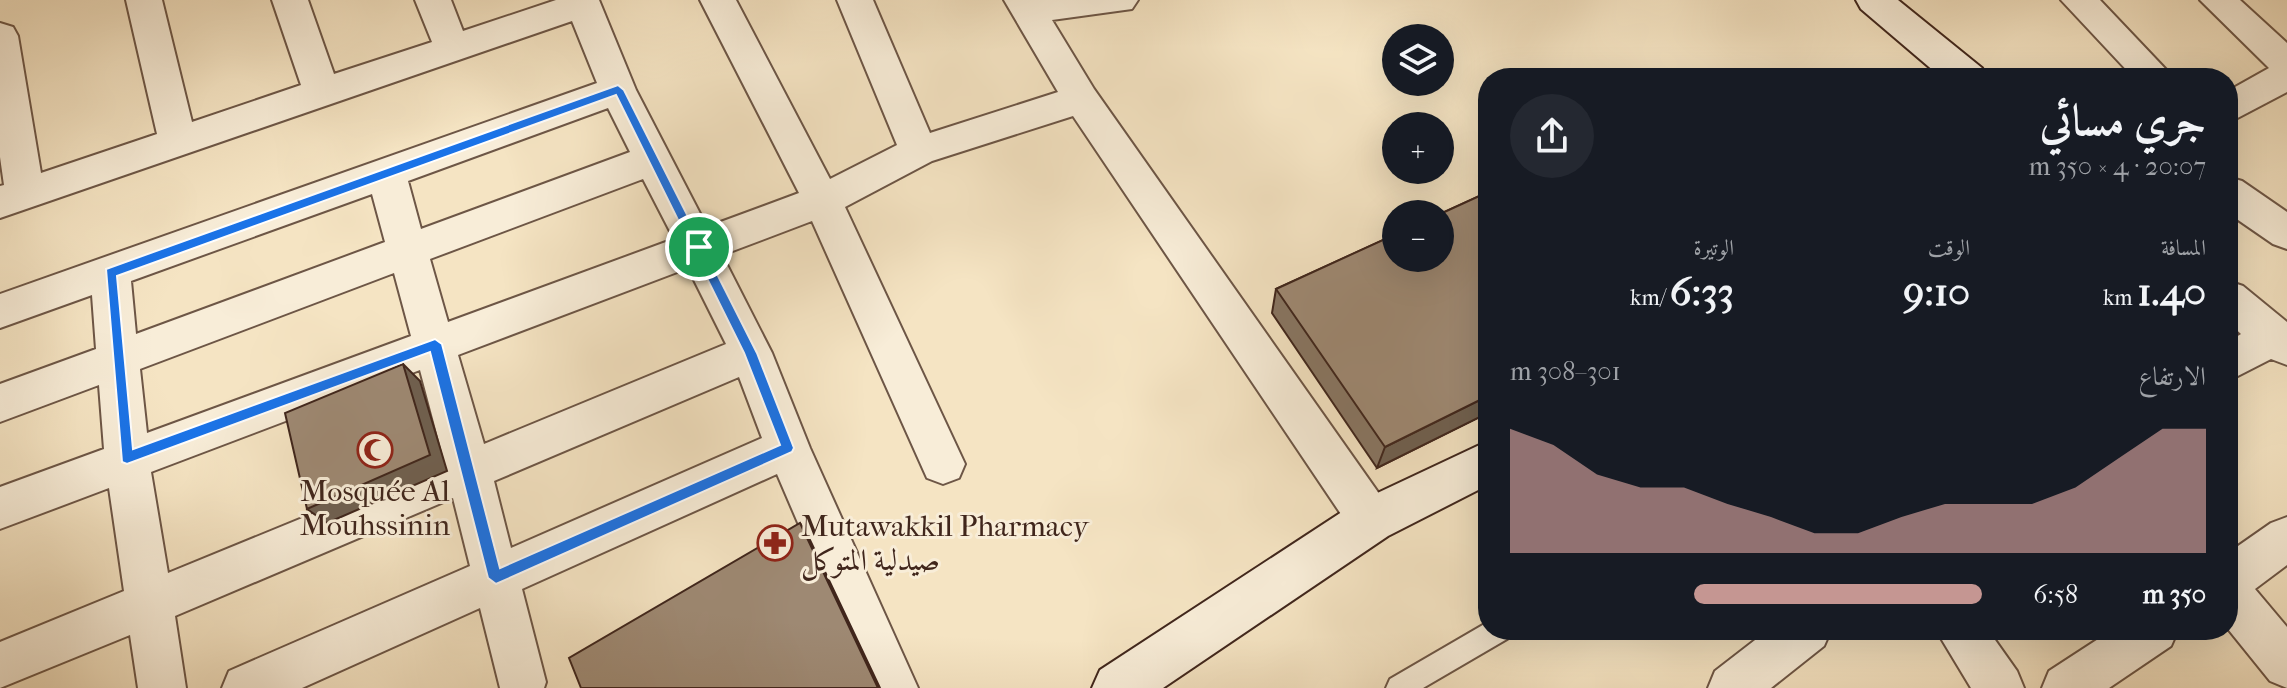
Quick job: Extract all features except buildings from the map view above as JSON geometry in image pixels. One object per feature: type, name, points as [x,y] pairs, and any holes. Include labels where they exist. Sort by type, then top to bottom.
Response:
[{"type":"street","points":[[144,0],[178,141]]},
{"type":"street","points":[[290,0],[322,93]]},
{"type":"street","points":[[433,0],[452,48]]},
{"type":"street","points":[[855,0],[919,151]]},
{"type":"street","points":[[1120,0],[1025,5],[1081,99],[1371,520]]},
{"type":"street","points":[[1874,0],[1956,68]]},
{"type":"street","points":[[2079,0],[2146,68]]},
{"type":"street","points":[[2218,0],[2287,64]]},
{"type":"street","points":[[722,1],[822,201],[943,464]]},
{"type":"street","points":[[0,36],[12,198],[582,2],[618,90],[751,353],[788,448],[894,688]]},
{"type":"street","points":[[2238,103],[2287,75]]},
{"type":"street","points":[[0,311],[618,90]]},
{"type":"street","points":[[0,508],[127,458],[822,201],[919,151],[1081,99]]},
{"type":"street","points":[[0,403],[654,159]]},
{"type":"street","points":[[386,173],[469,470],[522,682]]},
{"type":"street","points":[[2238,199],[2287,233]]},
{"type":"street","points":[[110,273],[127,458],[162,688]]},
{"type":"street","points":[[2238,306],[2280,342],[2238,359]]},
{"type":"street","points":[[0,666],[751,353]]},
{"type":"street","points":[[246,688],[788,448]]},
{"type":"street","points":[[1118,688],[1371,520],[1478,467]]},
{"type":"street","points":[[2238,574],[2287,538]]},
{"type":"street","points":[[2238,605],[2287,664]]},
{"type":"street","points":[[1732,688],[1794,640]]},
{"type":"street","points":[[1967,640],[2000,688]]},
{"type":"street","points":[[2066,688],[2139,640]]},
{"type":"lane","points":[[1399,688],[1481,640]]},
{"type":"place","name":"Mosquée Al Mouhssinin","points":[[375,450]]},
{"type":"place","name":"Mutawakkil Pharmacy صيدلية المتوكل","points":[[775,543]]},
{"type":"route","points":[[618,90],[699,247],[751,353],[788,448],[496,578],[435,344],[127,458],[110,273],[618,90]]}]
